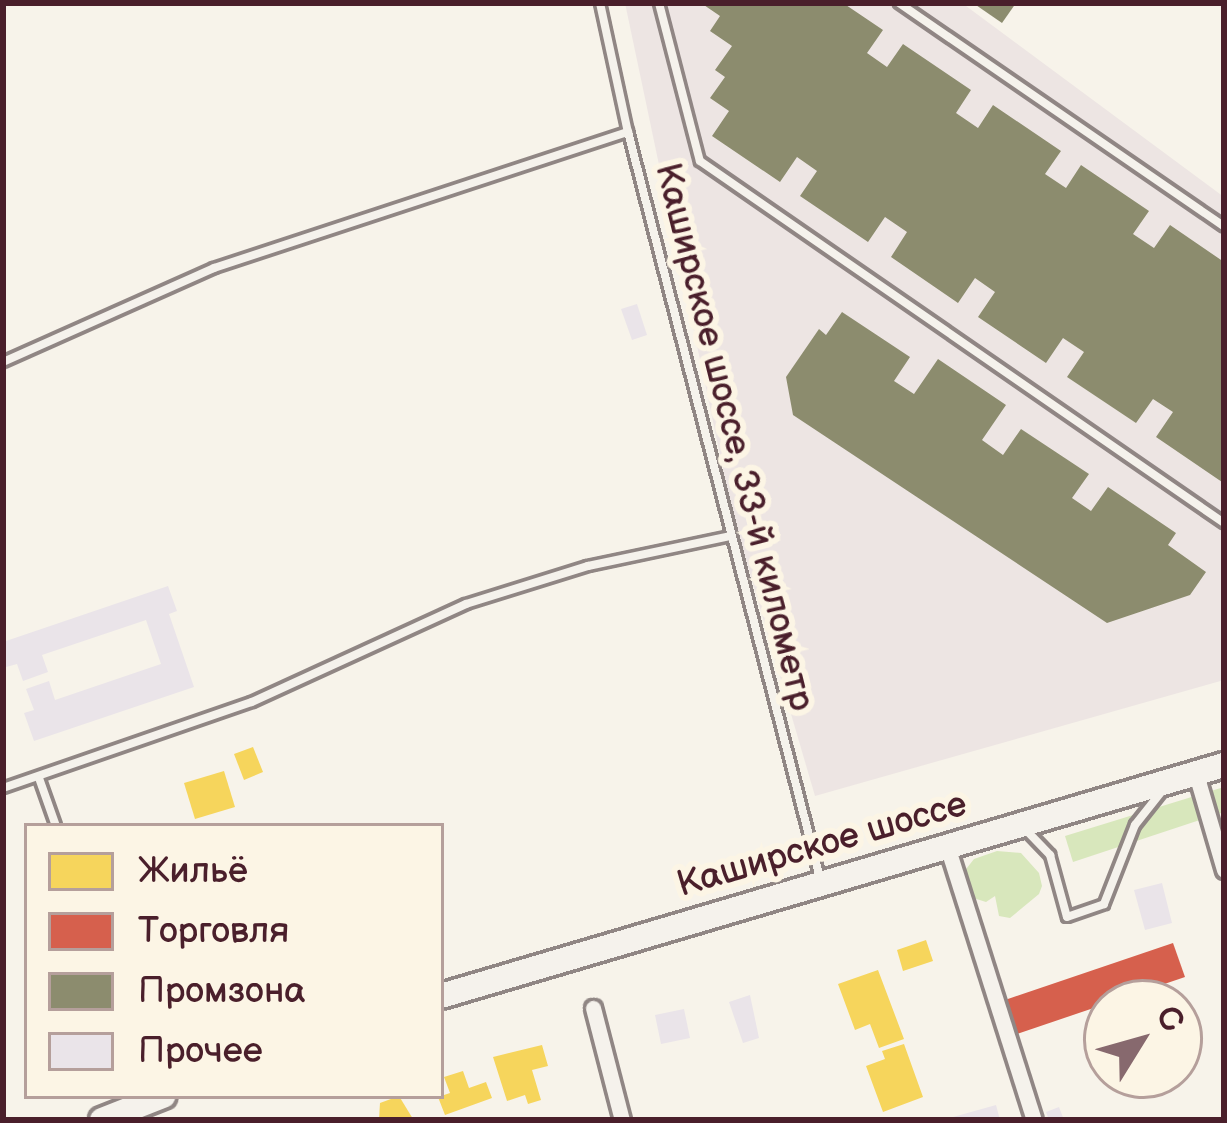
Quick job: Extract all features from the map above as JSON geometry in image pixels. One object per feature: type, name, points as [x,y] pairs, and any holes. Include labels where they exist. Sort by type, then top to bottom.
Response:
[{"type":"main road","name":"Каширское шоссе","points":[[444,995],[1224,765]]},
{"type":"main road","points":[[102,1120],[151,1099]]},
{"type":"street","points":[[1184,776],[1224,870]]},
{"type":"street","points":[[947,846],[1034,1120]]},
{"type":"street","points":[[593,1007],[622,1120]]},
{"type":"lane","name":"Каширское шоссе, 33-й километр","points":[[600,3],[628,132],[822,883]]},
{"type":"lane","points":[[659,3],[700,161],[1224,523]]},
{"type":"lane","points":[[899,3],[1224,226]]},
{"type":"lane","points":[[3,362],[214,268],[628,132]]},
{"type":"lane","points":[[3,788],[252,702],[466,604],[588,566],[730,536]]},
{"type":"lane","points":[[1021,825],[1050,855],[1066,916],[1104,904],[1135,825],[1184,776]]},
{"type":"lane","points":[[39,778],[55,823]]},
{"type":"shaded area","points":[[625,3],[962,3],[1224,197],[1224,680],[815,796],[732,512]]},
{"type":"green space","points":[[1224,787],[1224,812],[1073,862],[1065,836]]},
{"type":"green space","points":[[997,851],[1021,853],[1039,873],[1042,886],[1010,918],[999,916],[995,896],[986,902],[967,896],[959,878],[974,859]]},
{"type":"building: Жильё","points":[[253,747],[263,772],[244,780],[234,754]]},
{"type":"building: Жильё","points":[[224,771],[235,807],[195,819],[184,783]]},
{"type":"building: Жильё","points":[[926,940],[933,961],[903,971],[897,950]]},
{"type":"building: Жильё","points":[[878,970],[904,1039],[879,1048],[870,1024],[855,1030],[838,984]]},
{"type":"building: Жильё","points":[[904,1044],[923,1097],[883,1112],[866,1066],[885,1059],[882,1051]]},
{"type":"building: Жильё","points":[[542,1045],[548,1066],[532,1070],[541,1100],[528,1104],[525,1095],[507,1101],[493,1057]]},
{"type":"building: Жильё","points":[[463,1071],[469,1088],[486,1082],[492,1098],[445,1115],[439,1099],[450,1093],[444,1077]]},
{"type":"building: Жильё","points":[[401,1099],[413,1119],[379,1120],[380,1103]]},
{"type":"building: Торговля","points":[[1173,943],[1185,977],[1083,979],[1083,1012],[1017,1034],[1005,1000]]},
{"type":"building: Промзона","points":[[701,3],[843,3],[883,30],[867,53],[887,67],[903,44],[971,90],[956,113],[978,128],[993,105],[1061,151],[1045,174],[1066,188],[1081,165],[1149,211],[1133,234],[1154,248],[1170,225],[1224,262],[1222,482],[1156,437],[1173,412],[1153,399],[1136,423],[1067,377],[1084,352],[1063,338],[1046,363],[978,317],[995,292],[975,278],[958,303],[891,257],[907,232],[885,217],[868,242],[800,196],[817,171],[797,157],[780,182],[712,136],[729,111],[710,98],[725,77],[715,70],[732,46],[710,31],[720,16]]},
{"type":"building: Промзона","points":[[973,3],[1016,3],[1002,23]]},
{"type":"building: Промзона","points":[[842,312],[910,357],[894,381],[914,394],[938,359],[1006,405],[982,440],[1003,455],[1021,429],[1089,474],[1072,498],[1091,511],[1108,487],[1176,533],[1168,545],[1206,572],[1190,595],[1107,623],[793,415],[786,377],[819,329],[826,335]]},
{"type":"building: Прочее","points":[[637,304],[647,335],[632,340],[621,309]]},
{"type":"building: Прочее","points":[[168,586],[177,611],[169,614],[194,687],[34,741],[24,713],[34,710],[26,689],[49,681],[55,700],[161,664],[146,620],[42,655],[48,672],[23,681],[17,664],[6,667],[3,642]]},
{"type":"building: Прочее","points":[[1162,883],[1172,923],[1145,930],[1134,890]]},
{"type":"building: Прочее","points":[[750,995],[759,1038],[743,1043],[729,1002]]},
{"type":"building: Прочее","points":[[684,1009],[690,1038],[661,1044],[655,1015]]},
{"type":"building: Прочее","points":[[996,1105],[1000,1120],[946,1120],[946,1119]]},
{"type":"building: Прочее","points":[[1059,1107],[1064,1120],[1049,1120],[1046,1112]]}]
